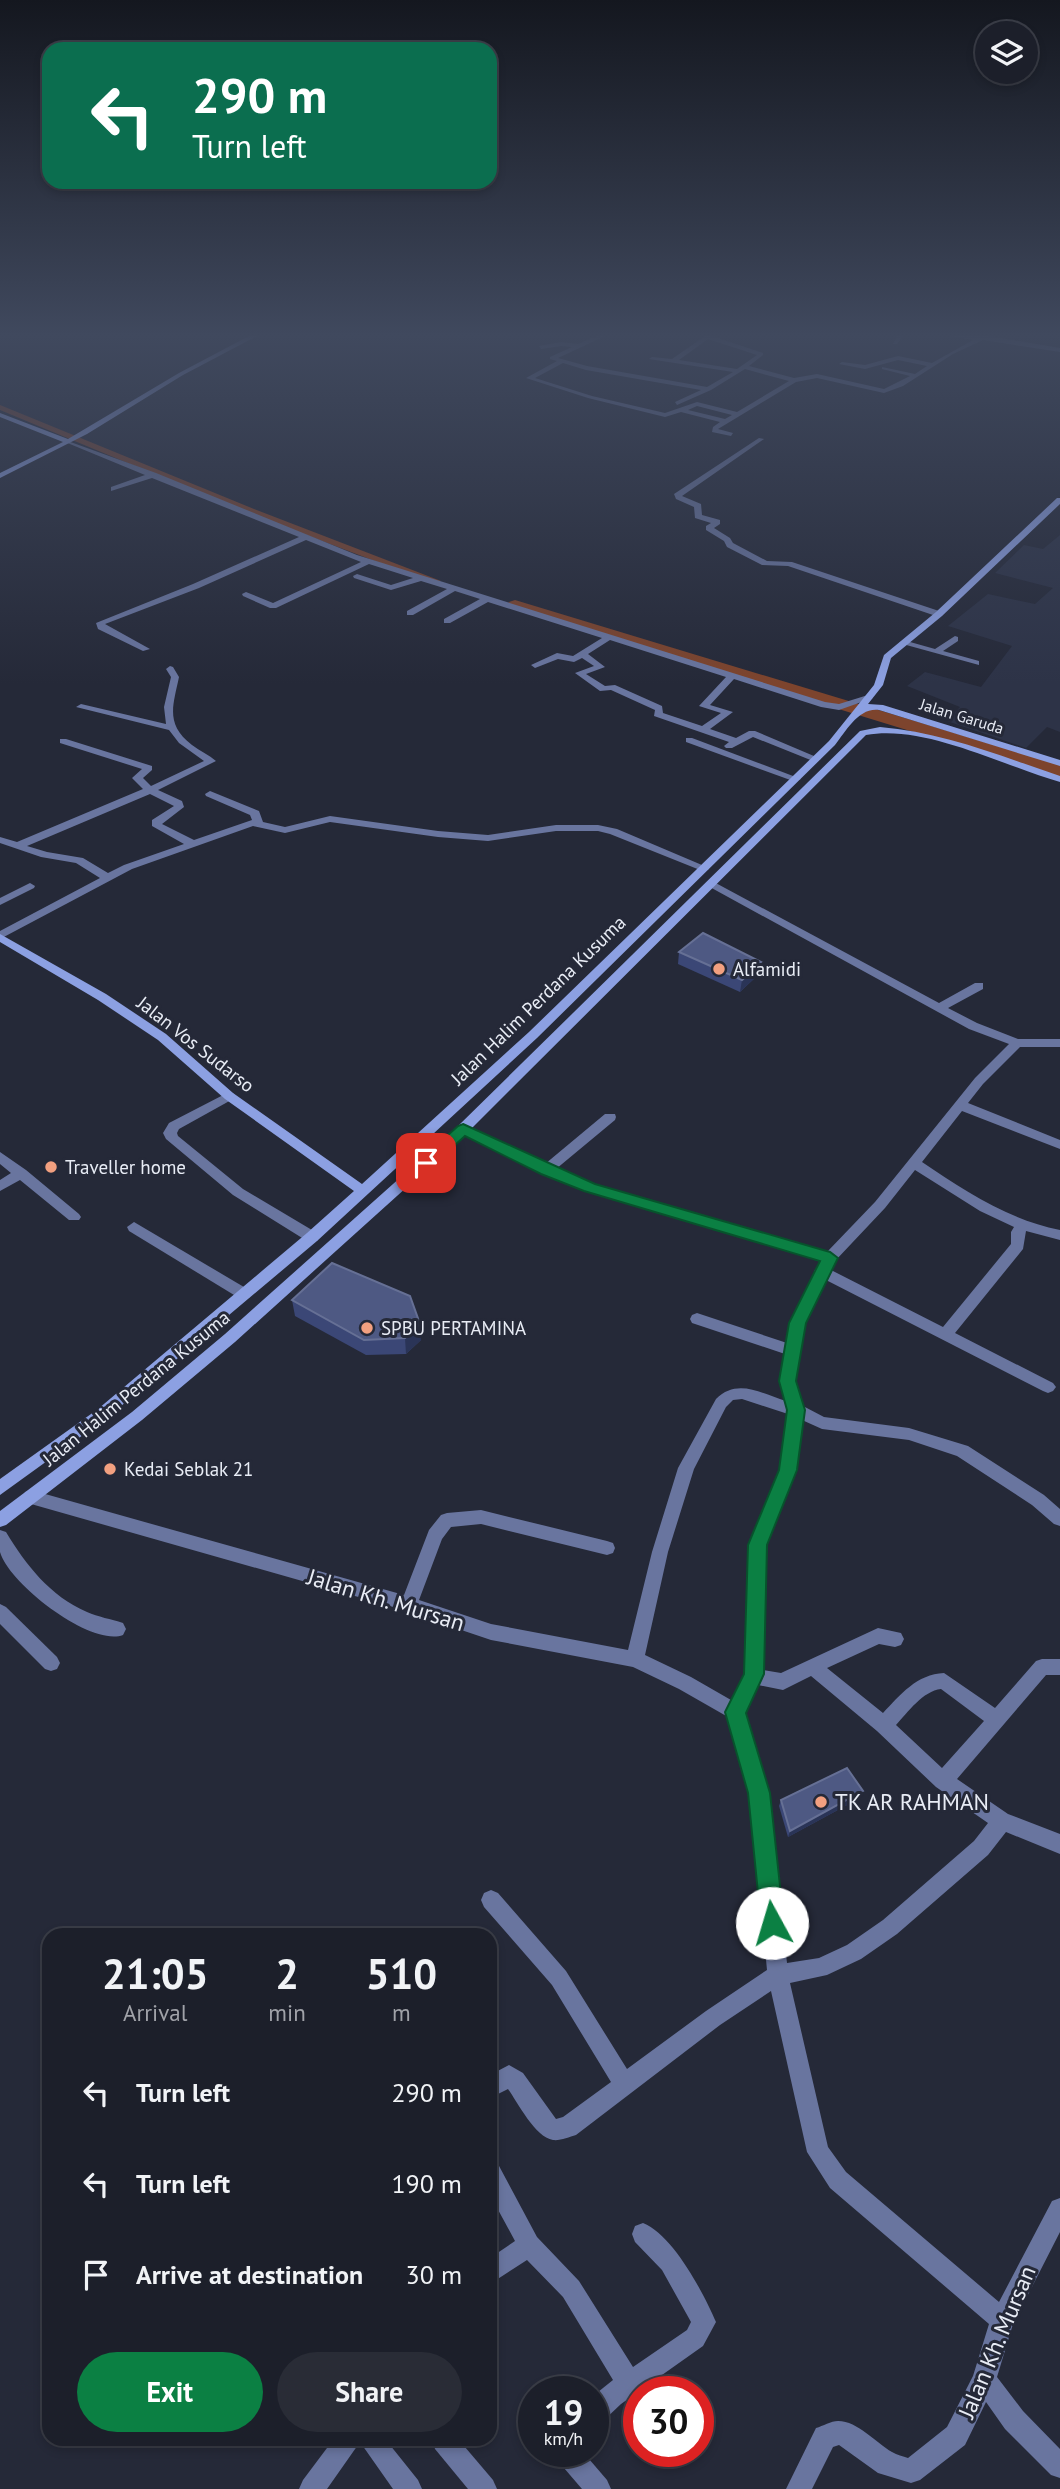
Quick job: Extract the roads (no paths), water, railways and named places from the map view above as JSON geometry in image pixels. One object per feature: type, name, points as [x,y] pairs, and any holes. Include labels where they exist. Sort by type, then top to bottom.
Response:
[{"type":"main road","points":[[0,476],[45,452]]},
{"type":"main road","name":"Jalan Halim Perdana Kusuma","points":[[0,1488],[103,1413],[312,1237],[514,1052],[816,759],[878,685],[887,657],[939,614],[1060,500]]},
{"type":"main road","points":[[878,685],[880,694],[895,711]]},
{"type":"main road","name":"Jalan Garuda","points":[[858,710],[880,706],[1060,763]]},
{"type":"main road","name":"Jalan Halim Perdana Kusuma","points":[[0,1520],[137,1416],[230,1338],[463,1129],[643,953],[848,746],[869,730]]},
{"type":"main road","name":"Jalan Garuda","points":[[869,730],[922,735],[1060,779]]},
{"type":"main road","name":"Jalan Vos Sudarso","points":[[0,937],[79,983],[162,1037],[229,1096],[363,1191]]},
{"type":"main road","points":[[622,946],[643,953]]},
{"type":"main road","points":[[568,998],[589,1006]]},
{"type":"street","points":[[98,452],[367,562],[824,705],[858,710]]},
{"type":"street","points":[[741,452],[678,494],[698,506],[698,516],[717,522],[709,528],[730,545],[765,563],[789,564],[939,614]]},
{"type":"street","points":[[114,489],[153,475]]},
{"type":"street","points":[[146,649],[101,627],[100,623],[196,586],[304,538]]},
{"type":"street","points":[[246,594],[273,606],[367,562]]},
{"type":"street","points":[[357,576],[391,588],[419,579]]},
{"type":"street","points":[[410,613],[453,589]]},
{"type":"street","points":[[447,621],[487,599]]},
{"type":"street","points":[[535,665],[557,656],[574,659],[609,637]]},
{"type":"street","points":[[936,652],[955,639]]},
{"type":"street","points":[[904,643],[976,663]]},
{"type":"street","points":[[583,654],[601,667],[579,673],[603,690],[612,687],[659,708],[657,714],[736,741]]},
{"type":"street","points":[[17,846],[211,761],[190,750],[172,728],[167,713],[175,677],[170,669]]},
{"type":"street","points":[[703,730],[728,712],[704,706],[733,675]]},
{"type":"street","points":[[81,707],[172,728]]},
{"type":"street","points":[[723,754],[736,741],[752,733],[816,759]]},
{"type":"street","points":[[689,740],[796,779]]},
{"type":"street","points":[[63,741],[149,768],[137,778],[150,790],[178,803],[179,807],[156,822],[157,826],[191,843]]},
{"type":"street","points":[[210,794],[255,813],[258,824]]},
{"type":"street","points":[[0,937],[107,877],[191,843],[258,824],[285,830],[330,819],[488,838],[556,828],[598,828],[613,831],[704,868]]},
{"type":"street","points":[[0,840],[45,855],[79,860],[107,877]]},
{"type":"street","points":[[712,884],[973,1026],[1017,1043],[1060,1043]]},
{"type":"street","points":[[0,902],[30,886]]},
{"type":"street","points":[[940,1007],[979,986]]},
{"type":"street","points":[[1002,2320],[838,2179],[818,2152],[778,1975],[759,1793],[735,1712],[754,1674],[757,1545],[788,1470],[796,1410],[788,1381],[797,1323],[825,1264],[915,1164],[979,1081],[1017,1043]]},
{"type":"street","points":[[229,1096],[174,1126],[170,1133],[173,1139],[238,1192],[312,1237]]},
{"type":"street","points":[[960,1105],[1060,1144]]},
{"type":"street","points":[[546,1170],[610,1117]]},
{"type":"street","points":[[463,1129],[546,1170],[601,1191],[825,1264],[1048,1387]]},
{"type":"street","points":[[0,1157],[74,1217]]},
{"type":"street","points":[[915,1164],[976,1202],[1024,1224],[1060,1235]]},
{"type":"street","points":[[0,1186],[20,1173]]},
{"type":"street","points":[[946,1333],[1018,1245],[1018,1232],[1024,1224]]},
{"type":"street","points":[[134,1227],[244,1294]]},
{"type":"street","points":[[697,1319],[767,1344],[793,1350]]},
{"type":"street","points":[[635,1660],[660,1552],[686,1468],[721,1403],[729,1395],[742,1393],[796,1410],[822,1423],[909,1434],[962,1451],[1038,1500],[1060,1519]]},
{"type":"street","name":"Jalan Kh. Mursan","points":[[31,1497],[409,1605],[491,1632],[635,1660],[685,1683],[735,1712]]},
{"type":"street","points":[[409,1605],[435,1535],[447,1520],[481,1517],[607,1548]]},
{"type":"street","points":[[0,1537],[10,1555],[54,1605],[117,1629]]},
{"type":"street","points":[[0,1612],[51,1663]]},
{"type":"street","points":[[754,1674],[765,1680],[783,1682],[811,1665],[878,1636],[895,1639]]},
{"type":"street","points":[[811,1665],[883,1725],[943,1781],[1002,1821],[1060,1844]]},
{"type":"street","points":[[943,1781],[1042,1667],[1060,1667]]},
{"type":"street","points":[[883,1725],[926,1685],[935,1680],[944,1681],[996,1719]]},
{"type":"street","points":[[497,2083],[509,2076],[547,2126],[555,2130],[568,2127],[713,2018],[778,1975],[820,1968],[854,1952],[890,1927],[981,1848],[1002,1821]]},
{"type":"street","points":[[491,1899],[559,1978],[625,2085]]},
{"type":"street","points":[[497,2185],[529,2245],[571,2289],[625,2376]]},
{"type":"street","name":"Jalan Kh. Mursan","points":[[799,2489],[825,2437],[839,2433],[852,2438],[887,2465],[911,2470],[956,2436],[984,2380],[1002,2320],[1060,2209]]},
{"type":"street","points":[[639,2376],[695,2338],[704,2322],[670,2262],[643,2234]]},
{"type":"street","points":[[497,2267],[529,2245]]},
{"type":"street","points":[[984,2380],[1014,2420],[1060,2466]]},
{"type":"street","points":[[609,2400],[623,2388]]},
{"type":"street","points":[[312,2489],[344,2446]]},
{"type":"street","points":[[376,2446],[410,2489]]},
{"type":"street","points":[[449,2446],[484,2489]]},
{"type":"street","points":[[580,2467],[598,2489]]},
{"type":"waterway","points":[[109,452],[251,511],[436,581]]},
{"type":"waterway","points":[[515,605],[1060,771]]},
{"type":"place","name":"Alfamidi","points":[[719,969]]},
{"type":"place","name":"Traveller home","points":[[51,1167]]},
{"type":"place","name":"SPBU PERTAMINA","points":[[367,1328]]},
{"type":"place","name":"Kedai Seblak 21","points":[[110,1469]]},
{"type":"place","name":"TK AR RAHMAN","points":[[821,1802]]}]
